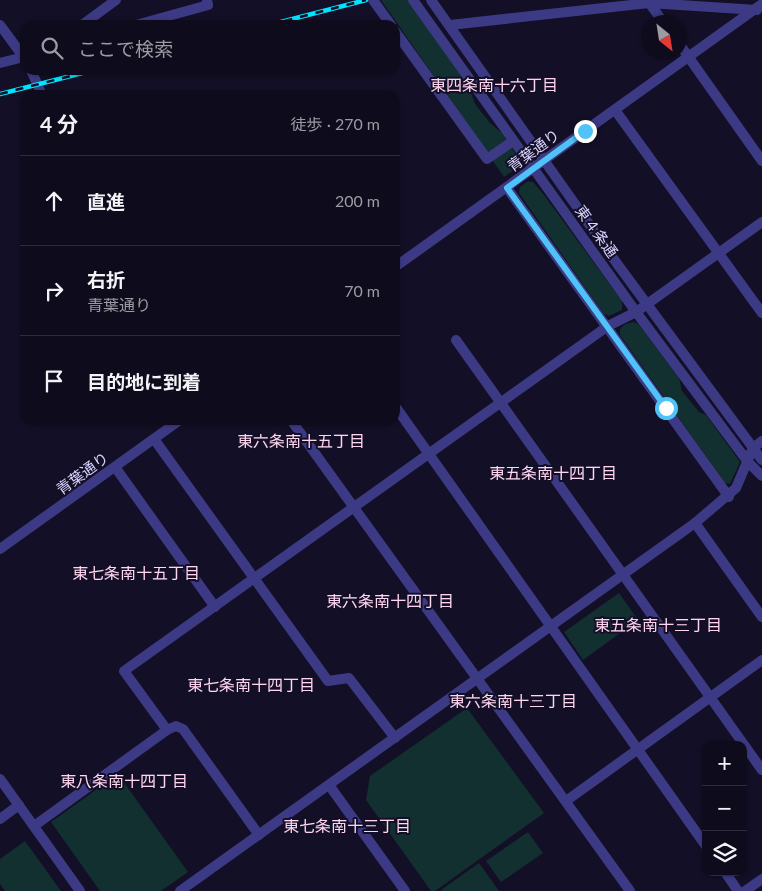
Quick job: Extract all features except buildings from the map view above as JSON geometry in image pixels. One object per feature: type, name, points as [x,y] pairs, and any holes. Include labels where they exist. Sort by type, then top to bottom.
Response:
[{"type":"street","points":[[89,20],[116,0]]},
{"type":"street","points":[[154,20],[208,5],[207,0]]},
{"type":"street","points":[[373,0],[387,20]]},
{"type":"street","name":"東４条通","points":[[413,0],[636,312],[748,462],[762,476]]},
{"type":"street","name":"東４条通","points":[[431,0],[450,24],[544,161],[647,304],[758,445],[762,460]]},
{"type":"street","points":[[648,2],[658,15]]},
{"type":"street","points":[[450,24],[648,2],[760,9]]},
{"type":"street","name":"青葉通り","points":[[400,263],[507,188],[688,56],[760,9]]},
{"type":"street","points":[[94,16],[97,20]]},
{"type":"street","points":[[0,25],[20,52]]},
{"type":"street","points":[[400,38],[487,159],[513,141]]},
{"type":"street","points":[[688,56],[762,161]]},
{"type":"street","points":[[0,63],[20,59]]},
{"type":"street","points":[[33,75],[40,90]]},
{"type":"street","points":[[615,110],[762,313]]},
{"type":"street","points":[[507,188],[608,326],[729,497]]},
{"type":"street","points":[[167,730],[124,671],[500,402],[608,326],[636,312],[762,222]]},
{"type":"street","points":[[456,340],[762,770]]},
{"type":"street","points":[[400,413],[552,625],[637,750],[702,840]]},
{"type":"street","name":"青葉通り","points":[[0,549],[173,425]]},
{"type":"street","points":[[295,425],[476,680],[630,891]]},
{"type":"street","points":[[154,439],[328,681],[349,678],[394,738]]},
{"type":"street","points":[[180,891],[623,575],[729,497],[736,488],[758,445]]},
{"type":"street","points":[[115,467],[215,607]]},
{"type":"street","points":[[695,523],[762,617]]},
{"type":"street","points":[[566,801],[762,660]]},
{"type":"street","points":[[34,826],[167,730],[176,726],[183,728],[259,834]]},
{"type":"street","points":[[0,779],[80,891]]},
{"type":"street","points":[[329,785],[405,891]]},
{"type":"street","points":[[0,819],[19,806]]},
{"type":"street","points":[[728,876],[738,891]]},
{"type":"street","points":[[745,891],[762,879]]},
{"type":"green space","points":[[381,0],[408,0],[467,81],[475,104],[490,123],[502,133],[521,165],[504,177],[400,27],[400,20],[395,20]]},
{"type":"green space","points":[[528,181],[533,182],[544,195],[622,301],[622,310],[609,316],[604,314],[519,193],[520,187]]},
{"type":"green space","points":[[634,322],[639,325],[679,378],[682,391],[699,412],[706,415],[740,462],[730,484],[725,483],[620,335],[620,329],[625,324]]},
{"type":"green space","points":[[619,593],[638,620],[583,660],[564,632]]},
{"type":"green space","points":[[467,708],[544,813],[435,891],[431,891],[366,800],[370,776]]},
{"type":"green space","points":[[118,774],[188,872],[161,891],[100,891],[51,822]]},
{"type":"green space","points":[[528,832],[543,853],[501,882],[486,861]]},
{"type":"green space","points":[[25,841],[61,891],[5,891],[0,884],[0,859]]},
{"type":"green space","points":[[479,863],[499,891],[441,890]]},
{"type":"railway","points":[[288,20],[366,0]]},
{"type":"railway","points":[[0,94],[74,75]]},
{"type":"district","name":"東四条南十六丁目","points":[[494,84]]},
{"type":"district","name":"東六条南十五丁目","points":[[301,440]]},
{"type":"district","name":"東五条南十四丁目","points":[[553,472]]},
{"type":"district","name":"東七条南十五丁目","points":[[136,572]]},
{"type":"district","name":"東六条南十四丁目","points":[[390,600]]},
{"type":"district","name":"東五条南十三丁目","points":[[658,624]]},
{"type":"district","name":"東七条南十四丁目","points":[[251,684]]},
{"type":"district","name":"東六条南十三丁目","points":[[513,700]]},
{"type":"district","name":"東八条南十四丁目","points":[[124,780]]},
{"type":"district","name":"東七条南十三丁目","points":[[347,825]]},
{"type":"route","points":[[585,131],[507,188],[666,408]]}]
